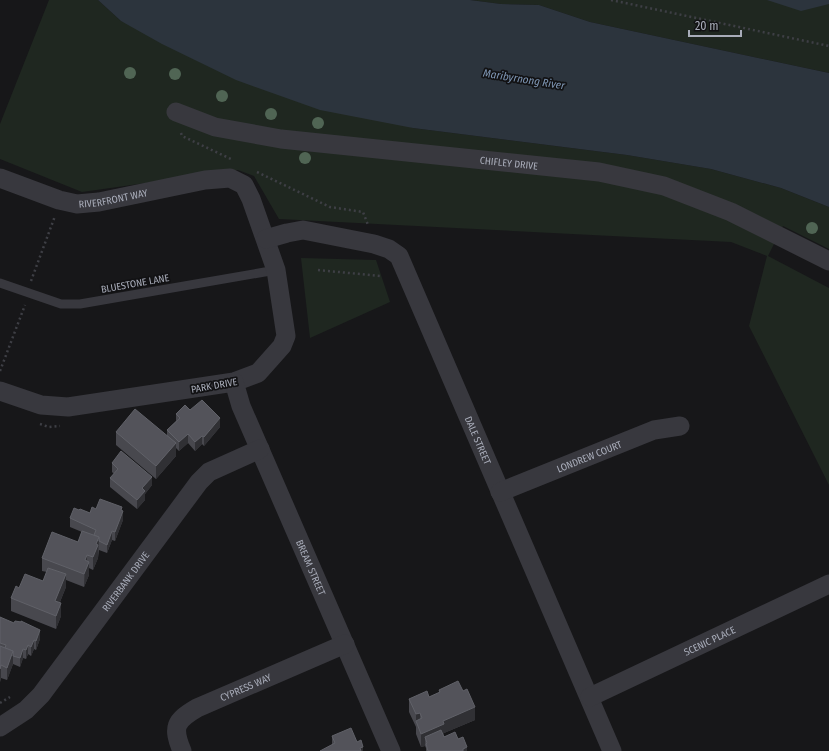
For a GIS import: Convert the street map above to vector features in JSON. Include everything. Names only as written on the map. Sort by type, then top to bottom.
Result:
[{"type":"street","name":"CHIFLEY DRIVE","points":[[180,114],[215,127],[281,139],[599,172],[664,186],[731,212],[829,261]]},
{"type":"street","name":"RIVERFRONT WAY","points":[[0,178],[58,200],[77,204],[99,202],[205,180],[233,170]]},
{"type":"street","name":"PARK DRIVE","points":[[0,393],[41,405],[68,407],[234,382],[258,373],[282,346],[286,336],[286,327],[276,270],[266,240],[251,199],[244,185],[233,170]]},
{"type":"street","name":"DALE STREET","points":[[266,240],[287,232],[303,230],[374,244],[389,249],[399,256],[612,751]]},
{"type":"street","name":"BREAM STREET","points":[[234,382],[241,406],[391,751]]},
{"type":"street","name":"LONDREW COURT","points":[[500,492],[654,430],[680,426]]},
{"type":"street","name":"RIVERBANK DRIVE","points":[[0,727],[26,710],[41,695],[198,482],[209,472],[260,449]]},
{"type":"street","name":"SCENIC PLACE","points":[[590,697],[829,584]]},
{"type":"street","name":"CYPRESS WAY","points":[[182,751],[176,738],[176,725],[181,718],[197,708],[345,644]]},
{"type":"lane","name":"BLUESTONE LANE","points":[[0,283],[61,304],[74,304],[276,270]]},
{"type":"path","points":[[611,0],[829,46]]},
{"type":"path","points":[[180,114],[180,131],[182,136],[233,170]]},
{"type":"path","points":[[256,171],[330,207],[363,212],[374,244]]},
{"type":"path","points":[[318,270],[380,276]]},
{"type":"path","points":[[35,422],[49,428],[63,426]]},
{"type":"path","points":[[0,703],[15,695]]},
{"type":"shaded area","points":[[49,0],[98,0],[121,21],[413,128],[627,155],[711,169],[781,188],[829,207],[829,249],[783,226],[768,256],[829,288],[829,485],[749,326],[767,256],[731,242],[279,219],[254,176],[238,170],[82,192],[0,159],[0,124]]},
{"type":"shaded area","points":[[470,0],[829,0],[829,73],[590,22],[539,5],[501,4]]},
{"type":"shaded area","points":[[301,258],[376,260],[390,302],[310,338]]},
{"type":"water","name":"Maribyrnong River","points":[[98,0],[470,0],[501,4],[539,5],[590,22],[829,73],[829,207],[781,188],[711,169],[627,155],[413,128],[320,110],[236,80],[162,44],[121,21]]},
{"type":"water","points":[[767,0],[829,0],[829,4],[801,11]]},
{"type":"building","points":[[202,400],[220,418],[204,437],[202,436],[195,442],[188,434],[179,442],[167,430],[180,418],[176,414],[185,405],[190,410]]},
{"type":"building","points":[[135,409],[176,443],[156,466],[116,432]]},
{"type":"building","points":[[121,451],[152,477],[142,488],[145,491],[137,500],[110,478],[118,469],[112,463]]},
{"type":"building","points":[[100,499],[122,507],[121,510],[123,511],[115,532],[112,531],[107,545],[99,541],[99,537],[94,535],[96,530],[70,518],[74,508],[90,513],[92,507],[96,509]]},
{"type":"building","points":[[82,531],[99,537],[96,544],[98,545],[93,557],[87,555],[85,560],[89,562],[84,574],[42,558],[52,532],[78,542]]},
{"type":"building","points":[[48,568],[66,574],[55,601],[61,603],[56,616],[11,598],[16,586],[19,588],[25,574],[43,581]]},
{"type":"building","points":[[0,617],[14,623],[15,621],[21,621],[40,630],[36,641],[34,640],[31,647],[28,645],[26,650],[23,649],[20,658],[13,656],[13,651],[5,648],[6,645],[0,643]]},
{"type":"building","points":[[0,646],[13,651],[7,668],[1,665],[0,669]]},
{"type":"building","points":[[458,681],[463,691],[467,689],[475,707],[443,721],[444,724],[421,734],[416,721],[422,718],[420,713],[416,714],[409,699],[427,691],[429,697],[440,692],[439,690]]},
{"type":"building","points":[[351,728],[357,742],[361,740],[363,747],[360,748],[361,751],[320,751],[335,743],[332,736]]},
{"type":"building","points":[[441,730],[444,737],[455,732],[458,739],[463,737],[467,747],[463,749],[463,751],[428,751],[425,737]]}]
